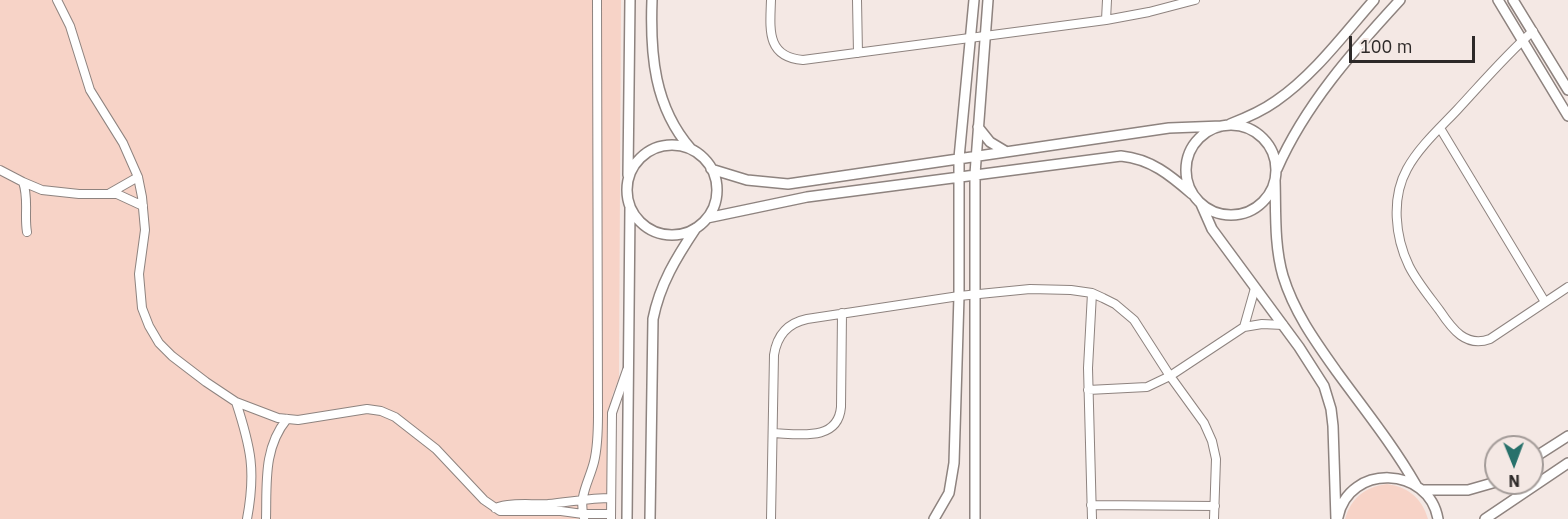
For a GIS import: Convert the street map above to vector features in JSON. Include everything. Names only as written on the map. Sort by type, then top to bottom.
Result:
[{"type":"street","points":[[57,0],[70,26],[90,90],[123,143],[138,177],[143,206],[144,238],[139,274],[140,288],[142,308],[149,326],[159,343],[172,356],[236,402],[268,415],[287,419],[311,419],[360,410],[374,410],[388,414],[402,420],[436,449],[479,495],[505,513],[555,511],[584,517],[611,517],[612,413],[627,370]]},
{"type":"street","points":[[584,517],[582,499],[585,484],[594,464],[598,414],[597,0]]},
{"type":"street","points":[[627,519],[630,208],[627,195],[630,0]]},
{"type":"street","points":[[650,519],[653,319],[657,301],[670,268],[696,228],[707,218],[714,207],[717,194],[716,181],[711,169],[693,151],[671,122],[658,89],[653,50],[652,0]]},
{"type":"street","points":[[771,0],[772,40],[783,54],[793,59],[803,60],[1106,20],[1195,0]]},
{"type":"street","points":[[856,0],[858,54]]},
{"type":"street","points":[[934,519],[949,493],[952,481],[959,296],[959,158],[974,0]]},
{"type":"street","points":[[975,519],[975,174],[988,0]]},
{"type":"street","points":[[1106,20],[1107,0]]},
{"type":"street","points":[[1192,194],[1185,170],[1192,147],[1200,137],[1210,130],[1265,108],[1288,92],[1321,60],[1374,0]]},
{"type":"street","points":[[707,218],[807,197],[1121,156],[1152,163],[1168,173],[1201,204],[1212,211],[1225,215],[1245,213],[1262,203],[1270,192],[1300,123],[1322,92],[1400,0]]},
{"type":"street","points":[[1498,0],[1568,116]]},
{"type":"street","points":[[1514,0],[1568,90]]},
{"type":"street","points":[[1533,31],[1440,128],[1407,169],[1400,185],[1397,202],[1400,242],[1414,276],[1454,330],[1470,341],[1490,339],[1568,287]]},
{"type":"street","points":[[1557,72],[1568,74]]},
{"type":"street","points":[[711,169],[747,180],[788,184],[1176,128],[1226,125],[1242,126],[1253,130],[1263,138],[1275,159],[1277,232],[1282,274],[1301,320],[1434,505],[1438,519]]},
{"type":"street","points":[[978,127],[990,141],[1005,151]]},
{"type":"street","points":[[1440,128],[1545,302]]},
{"type":"street","points":[[628,181],[638,160],[658,148],[682,147],[693,151]]},
{"type":"street","points":[[0,170],[42,190],[125,196],[143,206]]},
{"type":"street","points":[[109,194],[138,177]]},
{"type":"street","points":[[23,182],[27,201],[25,216],[27,232]]},
{"type":"street","points":[[27,201],[42,190]]},
{"type":"street","points":[[1201,204],[1212,229],[1283,325],[1324,386],[1331,409],[1337,519]]},
{"type":"street","points":[[630,208],[646,228],[658,233],[684,234],[696,228]]},
{"type":"street","points":[[771,519],[774,355],[778,338],[790,325],[798,321],[842,313],[959,296],[1051,288],[1092,293],[1115,304],[1134,320],[1170,376],[1199,415],[1212,441],[1216,459],[1215,519]]},
{"type":"street","points":[[1244,327],[1255,288]]},
{"type":"street","points":[[1092,293],[1088,390],[1092,519]]},
{"type":"street","points":[[773,434],[821,434],[834,427],[838,421],[841,407],[842,313]]},
{"type":"street","points":[[1088,390],[1147,387],[1170,376],[1244,327],[1262,324],[1283,325]]},
{"type":"street","points":[[1310,363],[1324,354]]},
{"type":"street","points":[[236,402],[252,462],[247,519]]},
{"type":"street","points":[[266,519],[269,453],[278,432],[287,419]]},
{"type":"street","points":[[1544,451],[1568,436]]},
{"type":"street","points":[[1485,519],[1568,463]]},
{"type":"street","points":[[1337,519],[1347,496],[1358,486],[1372,479],[1387,476],[1402,478],[1419,487],[1468,490],[1484,485]]},
{"type":"street","points":[[505,513],[546,504],[611,498]]},
{"type":"street","points":[[1090,505],[1215,506]]},
{"type":"shaded area","points":[[0,0],[621,0],[619,378],[612,396],[612,519],[0,519]]},
{"type":"shaded area","points":[[1387,484],[1408,491],[1418,499],[1428,519],[1345,519],[1355,499],[1372,488]]}]
